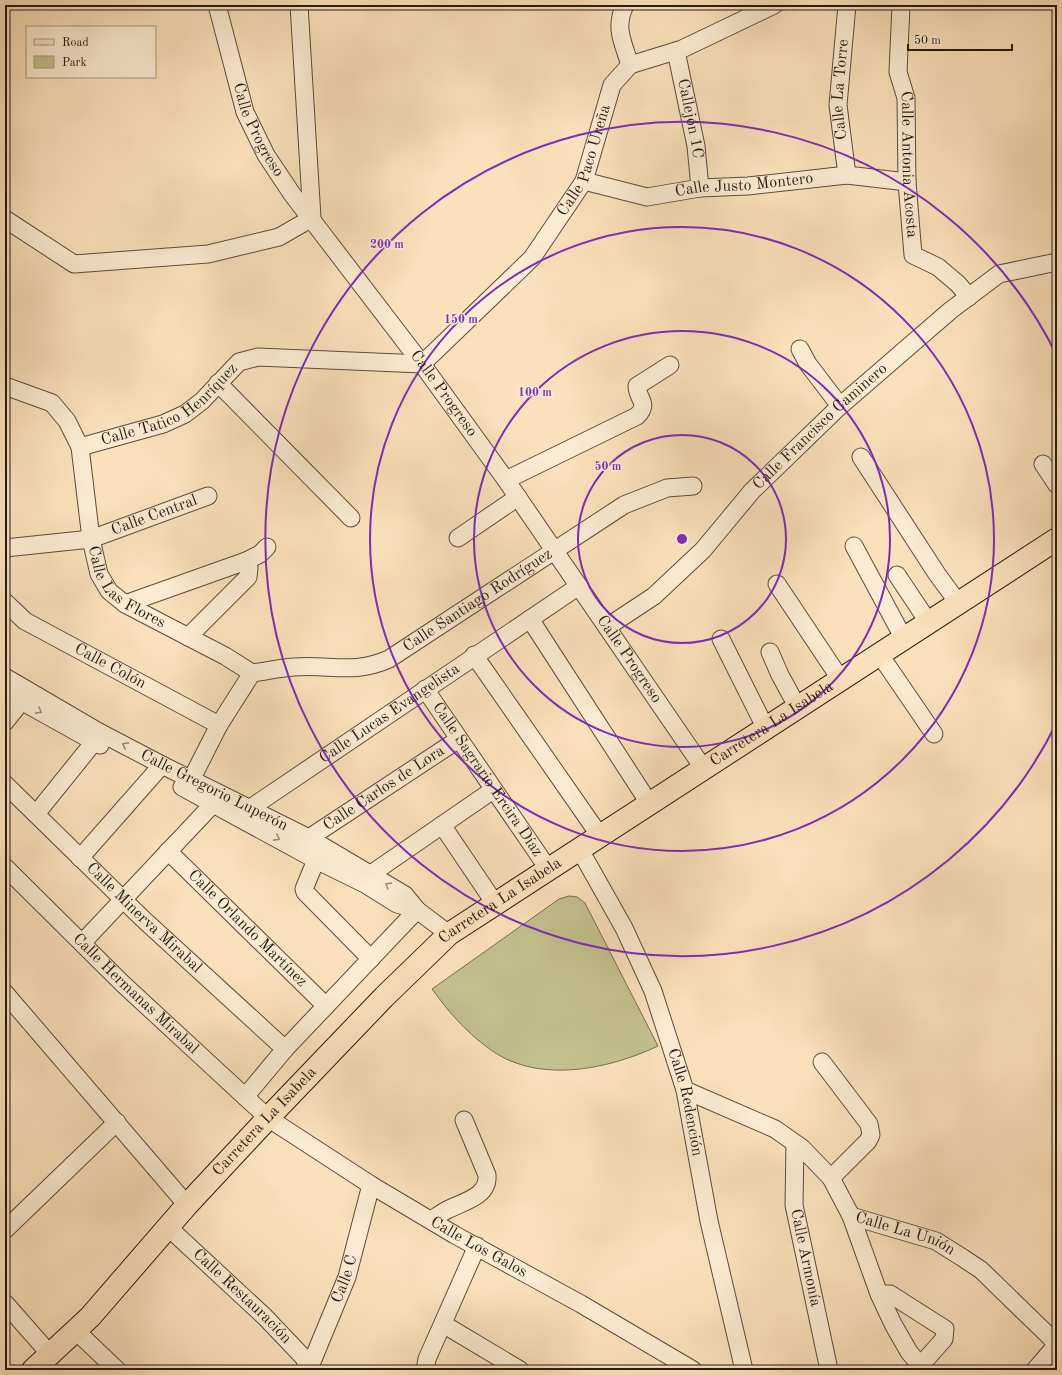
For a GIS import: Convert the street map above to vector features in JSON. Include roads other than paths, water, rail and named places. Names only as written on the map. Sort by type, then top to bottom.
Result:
[{"type":"main road","name":"Carretera La Isabela","points":[[33,1370],[49,1353],[90,1317],[187,1206],[268,1118],[384,997],[449,934],[580,850],[649,803],[929,624],[1057,539]]},
{"type":"street","name":"Calle Progreso","points":[[217,5],[245,112],[266,155],[292,194],[312,218],[422,364],[506,480],[704,769]]},
{"type":"street","points":[[5,219],[74,264],[208,254],[279,237],[312,218],[299,5]]},
{"type":"street","points":[[625,5],[619,18],[619,31],[630,65],[676,51],[765,7]]},
{"type":"street","name":"Calle La Torre","points":[[847,5],[838,105],[847,175]]},
{"type":"street","name":"Calle Antonia Acosta","points":[[901,5],[898,72],[906,98],[907,182],[913,255],[938,267],[958,284],[969,297]]},
{"type":"street","name":"Callejón 1C","points":[[676,51],[696,146],[700,188]]},
{"type":"street","name":"Calle Paco Ureña","points":[[422,364],[532,258],[584,182],[612,85],[630,65]]},
{"type":"street","name":"Calle Justo Montero","points":[[584,182],[647,197],[700,188],[748,186],[847,175],[907,182]]},
{"type":"street","name":"Calle Francisco Caminero","points":[[607,627],[654,596],[703,550],[752,491],[840,406],[969,297],[1000,274],[1057,262]]},
{"type":"street","points":[[800,349],[808,364],[840,406]]},
{"type":"street","name":"Calle Tatico Henríquez","points":[[80,447],[168,422],[185,414],[202,401],[239,362],[258,357],[422,364]]},
{"type":"street","points":[[506,480],[637,416],[642,411],[643,402],[636,386],[670,365]]},
{"type":"street","points":[[218,383],[351,518]]},
{"type":"street","name":"Calle Las Flores","points":[[5,386],[52,403],[67,421],[80,447],[91,539],[99,574],[109,591],[125,604],[225,656],[252,673]]},
{"type":"street","points":[[861,457],[937,574],[959,604]]},
{"type":"street","points":[[1043,464],[1057,485]]},
{"type":"street","name":"Calle Santiago Rodríguez","points":[[252,673],[295,666],[356,668],[372,666],[389,659],[624,505],[667,488],[693,486]]},
{"type":"street","name":"Calle Central","points":[[5,548],[91,539],[208,496]]},
{"type":"street","points":[[458,538],[518,497]]},
{"type":"street","points":[[854,546],[904,639]]},
{"type":"street","points":[[125,604],[246,561],[260,554],[267,547]]},
{"type":"street","points":[[188,637],[248,577],[249,568],[246,561]]},
{"type":"street","points":[[897,575],[929,624]]},
{"type":"street","points":[[777,584],[841,680]]},
{"type":"street","name":"Calle Lucas Evangelista","points":[[249,809],[474,655],[579,586]]},
{"type":"street","name":"Calle Colón","points":[[5,602],[25,621],[219,726]]},
{"type":"street","points":[[530,619],[649,803]]},
{"type":"street","points":[[721,639],[766,729]]},
{"type":"street","points":[[770,652],[780,675],[798,708]]},
{"type":"street","points":[[474,655],[600,836]]},
{"type":"street","points":[[880,655],[934,734]]},
{"type":"street","points":[[189,784],[219,726],[252,673]]},
{"type":"street","name":"Calle Gregorio Luperón","points":[[5,678],[97,737]]},
{"type":"street","name":"Calle Sagrario Ercira Díaz","points":[[425,689],[549,870]]},
{"type":"street","name":"Calle Gregorio Luperón","points":[[5,692],[21,702],[97,737],[189,784],[249,809],[309,838],[405,895],[417,910],[449,934]]},
{"type":"street","points":[[5,722],[21,702]]},
{"type":"street","points":[[36,814],[97,737]]},
{"type":"street","name":"Calle Carlos de Lora","points":[[309,838],[459,739]]},
{"type":"street","points":[[80,858],[158,769]]},
{"type":"street","name":"Calle Minerva Mirabal","points":[[5,784],[123,899],[285,1049]]},
{"type":"street","name":"Calle Gregorio Luperón","points":[[189,784],[213,804],[316,860],[365,884],[397,904],[417,910]]},
{"type":"street","points":[[371,874],[493,790]]},
{"type":"street","points":[[82,943],[213,804]]},
{"type":"street","points":[[442,825],[496,905]]},
{"type":"street","name":"Calle Redención","points":[[580,850],[624,928],[653,992],[685,1090],[709,1221],[744,1370]]},
{"type":"street","name":"Calle Orlando Martínez","points":[[168,851],[326,1006]]},
{"type":"street","points":[[316,860],[304,888],[304,892],[371,959]]},
{"type":"street","name":"Calle Hermanas Mirabal","points":[[5,867],[82,943],[268,1118]]},
{"type":"street","points":[[245,1097],[285,1049],[417,910]]},
{"type":"street","points":[[5,993],[117,1122],[187,1206]]},
{"type":"street","points":[[822,1062],[869,1124],[871,1130],[868,1141],[831,1178]]},
{"type":"street","name":"Calle La Unión","points":[[685,1090],[775,1129],[795,1144],[831,1178],[851,1216],[936,1241],[981,1270],[1050,1336],[1055,1343],[1053,1349],[1035,1370]]},
{"type":"street","name":"Calle Los Galos","points":[[268,1118],[371,1185],[476,1246],[581,1304],[693,1370]]},
{"type":"street","points":[[431,1220],[447,1210],[469,1201],[484,1190],[488,1183],[487,1175],[464,1120]]},
{"type":"street","points":[[5,1230],[117,1122]]},
{"type":"street","name":"Calle Armonía","points":[[795,1144],[794,1205],[829,1370]]},
{"type":"street","name":"Calle C","points":[[309,1370],[347,1277],[371,1185]]},
{"type":"street","points":[[851,1216],[879,1294],[893,1324],[909,1352],[922,1368],[944,1339],[945,1329],[890,1294],[879,1294]]},
{"type":"street","name":"Calle Restauración","points":[[169,1228],[265,1317],[304,1358],[309,1370]]},
{"type":"street","points":[[425,1370],[427,1359],[476,1246]]},
{"type":"street","points":[[5,1303],[49,1353]]},
{"type":"street","points":[[443,1324],[520,1370]]},
{"type":"street","points":[[75,1330],[117,1370]]}]
